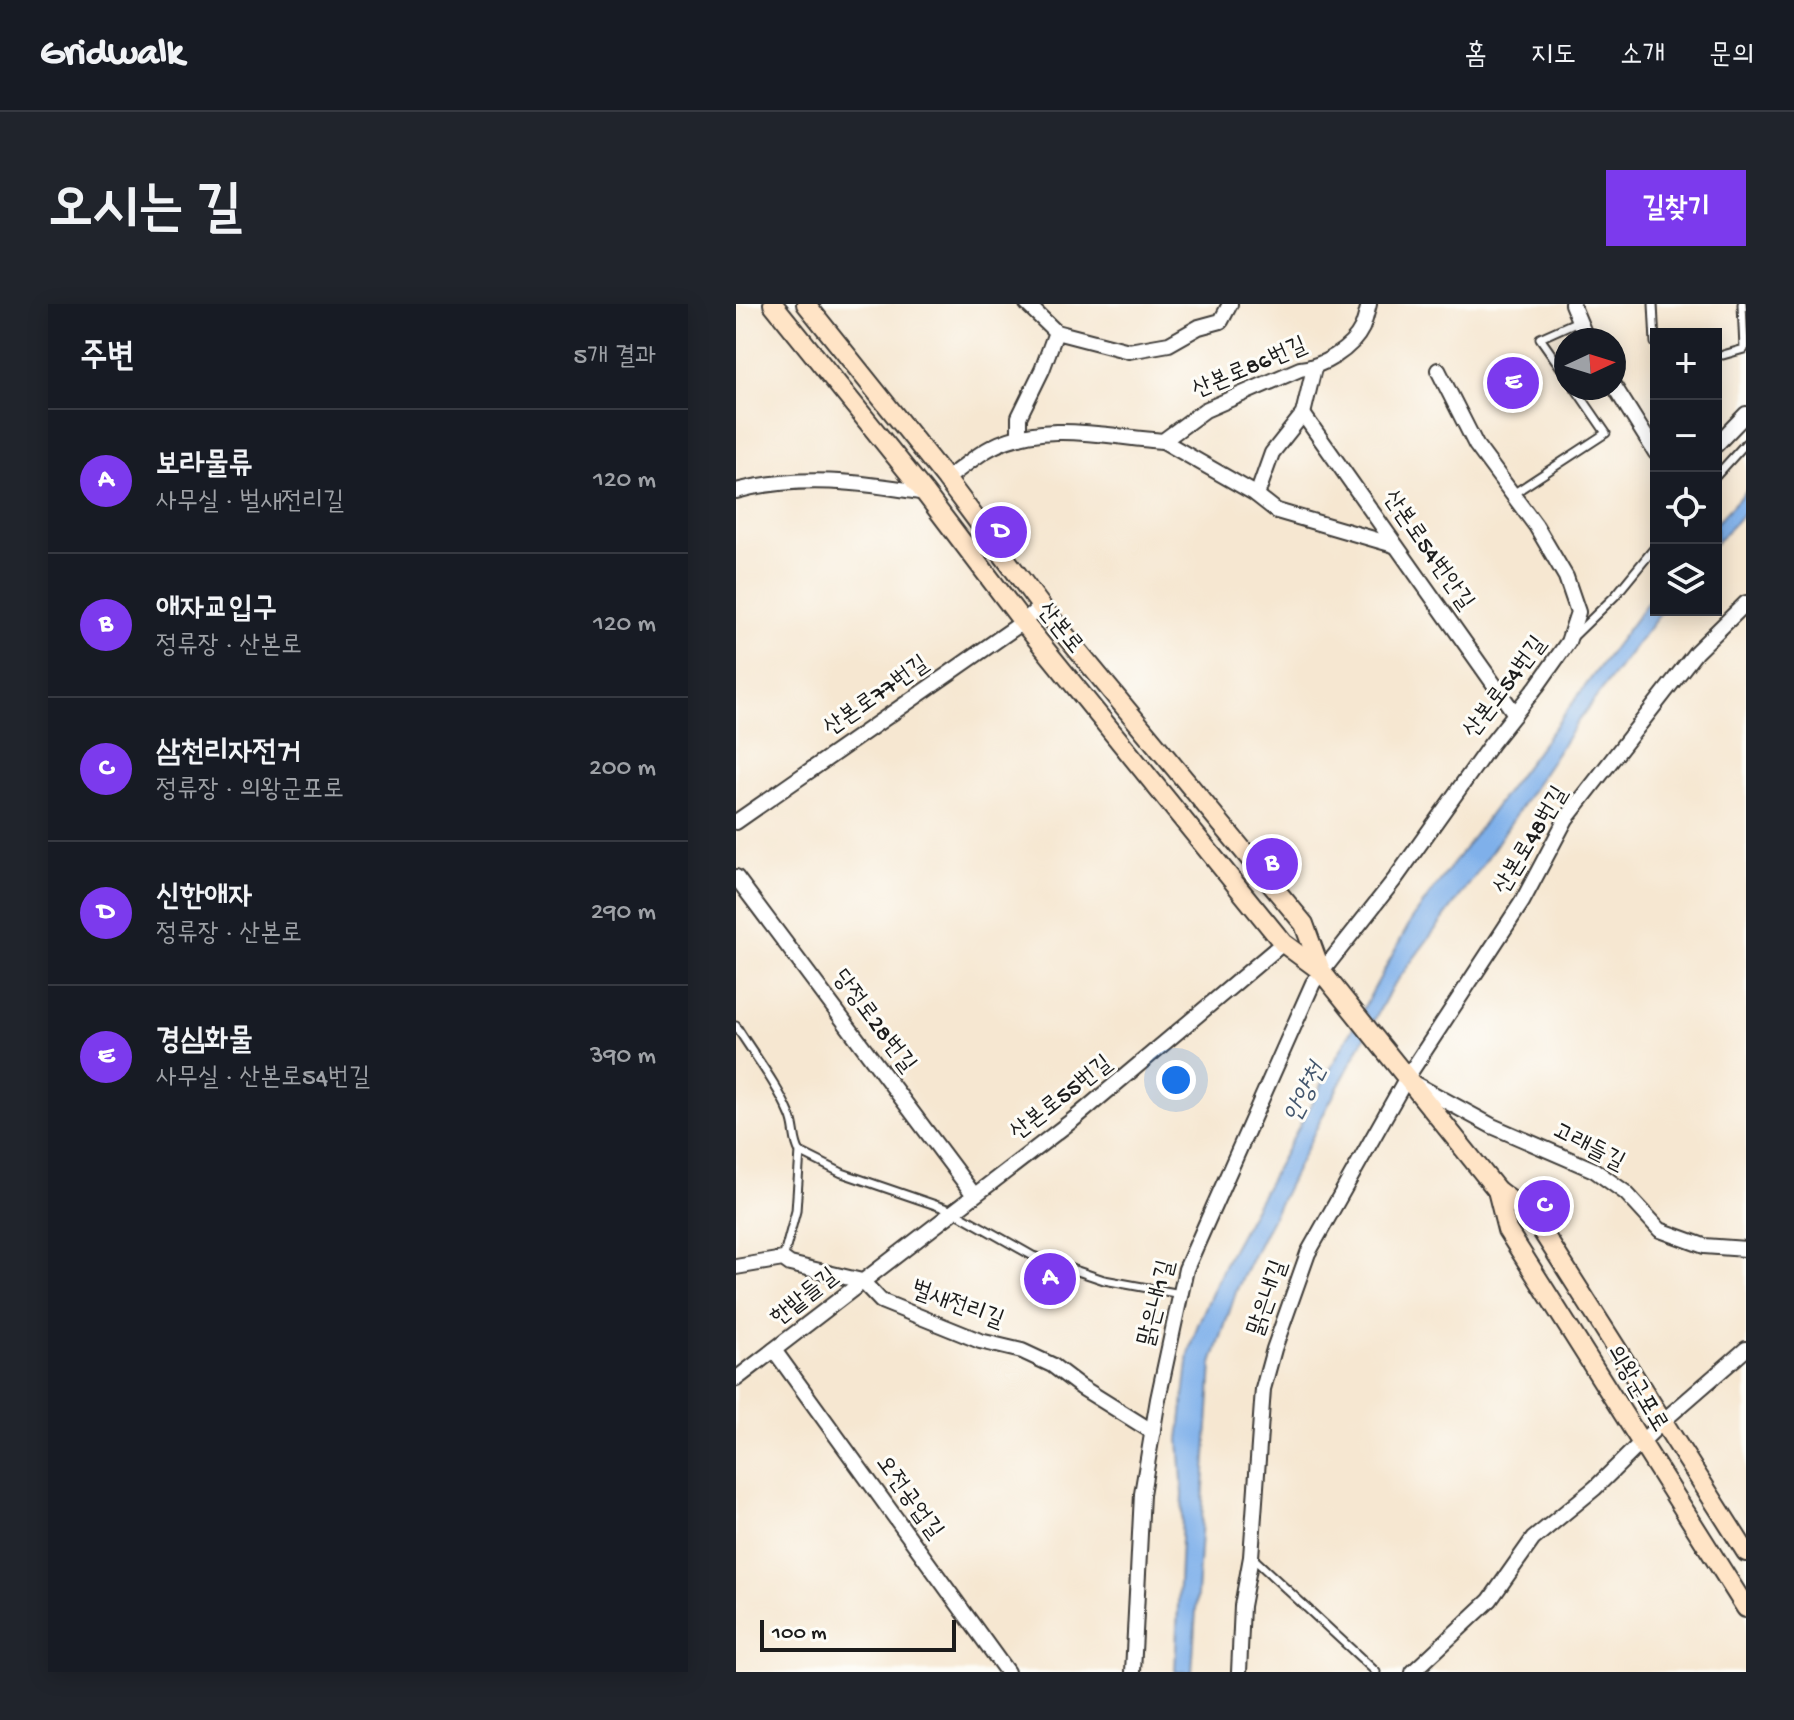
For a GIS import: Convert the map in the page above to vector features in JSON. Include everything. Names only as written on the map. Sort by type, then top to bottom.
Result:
[{"type":"street","name":"산본로","points":[[773,304],[925,493],[1023,622],[1283,943],[1326,977]]},
{"type":"street","name":"산본로","points":[[806,304],[946,479],[1041,606],[1304,924],[1326,977]]},
{"type":"street","points":[[1027,304],[1056,332],[1129,351],[1169,344],[1199,327],[1221,321],[1230,304]]},
{"type":"street","name":"산본로86번길","points":[[1163,441],[1205,410],[1300,369],[1314,368],[1353,341],[1362,329],[1369,304]]},
{"type":"street","points":[[1573,304],[1581,328]]},
{"type":"street","points":[[1019,437],[1019,417],[1056,332]]},
{"type":"street","points":[[1257,495],[1272,453],[1303,414],[1314,368]]},
{"type":"street","name":"산본로54번길","points":[[1326,977],[1568,642],[1578,612],[1566,577],[1536,526],[1476,445],[1438,370]]},
{"type":"street","points":[[1623,400],[1650,443]]},
{"type":"street","name":"산본로54번안길","points":[[1303,414],[1515,714]]},
{"type":"street","points":[[1722,439],[1746,414]]},
{"type":"street","points":[[946,479],[991,447],[1034,432],[1069,432],[1163,441],[1257,495],[1277,511],[1394,545]]},
{"type":"street","points":[[736,491],[765,483],[817,480],[925,493]]},
{"type":"street","name":"산본로77번길","points":[[736,822],[1023,622],[1041,606]]},
{"type":"street","name":"산본로48번길","points":[[1401,1073],[1522,902],[1566,819],[1696,652],[1745,607]]},
{"type":"street","name":"당정로28번길","points":[[736,877],[974,1195]]},
{"type":"street","name":"산본로55번길","points":[[862,1281],[1074,1119],[1280,949],[1283,943]]},
{"type":"street","name":"의왕군포로","points":[[1326,977],[1497,1190],[1533,1217],[1746,1552]]},
{"type":"street","name":"맑은내1길","points":[[1133,1672],[1142,1494],[1158,1399],[1186,1269],[1296,1021],[1326,977]]},
{"type":"street","name":"고래들길","points":[[1401,1073],[1492,1126],[1594,1170],[1626,1193],[1660,1230],[1704,1246],[1746,1249]]},
{"type":"street","name":"맑은내길","points":[[1239,1672],[1242,1606],[1251,1557],[1263,1389],[1308,1253],[1401,1073]]},
{"type":"street","name":"의왕군포로","points":[[1497,1190],[1507,1230],[1746,1608]]},
{"type":"street","name":"벌새전리길","points":[[736,1267],[783,1259],[790,1264],[862,1281],[881,1301],[980,1341],[1022,1351],[1052,1365],[1153,1432]]},
{"type":"street","name":"한밭들길","points":[[736,1379],[862,1281]]},
{"type":"street","points":[[1413,1672],[1490,1600],[1533,1539],[1595,1488],[1662,1422],[1746,1349]]},
{"type":"street","name":"오전공업길","points":[[774,1350],[1007,1672]]},
{"type":"lane","points":[[1653,304],[1654,328]]},
{"type":"lane","points":[[1723,355],[1744,349],[1742,304]]},
{"type":"lane","points":[[1562,328],[1578,321]]},
{"type":"lane","points":[[1554,332],[1540,338],[1554,358]]},
{"type":"lane","points":[[1513,494],[1606,433],[1583,400]]},
{"type":"lane","points":[[1720,472],[1746,443]]},
{"type":"lane","points":[[1568,642],[1615,596],[1650,553]]},
{"type":"lane","points":[[736,1026],[785,1104],[795,1125],[796,1146],[800,1152],[842,1173],[953,1211],[1033,1256],[1104,1280],[1181,1294]]},
{"type":"lane","points":[[783,1259],[796,1211],[800,1152]]},
{"type":"lane","points":[[1251,1557],[1376,1672]]},
{"type":"water","points":[[1746,491],[1746,511],[1722,537],[1722,517]]},
{"type":"water","points":[[1650,599],[1650,616],[1658,616],[1578,721],[1476,875],[1391,989],[1323,1115],[1237,1289],[1212,1364],[1192,1672],[1175,1672],[1183,1494],[1179,1440],[1189,1354],[1198,1324],[1229,1255],[1412,919]]},
{"type":"place","name":"경심화물","points":[[1513,383]]},
{"type":"place","name":"신한애자","points":[[1001,532]]},
{"type":"place","name":"애자교입구","points":[[1272,864]]},
{"type":"place","name":"삼천리자전거","points":[[1544,1206]]},
{"type":"place","name":"보라물류","points":[[1050,1279]]},
{"type":"water label","name":"안양천","points":[[1307,1094]]}]
